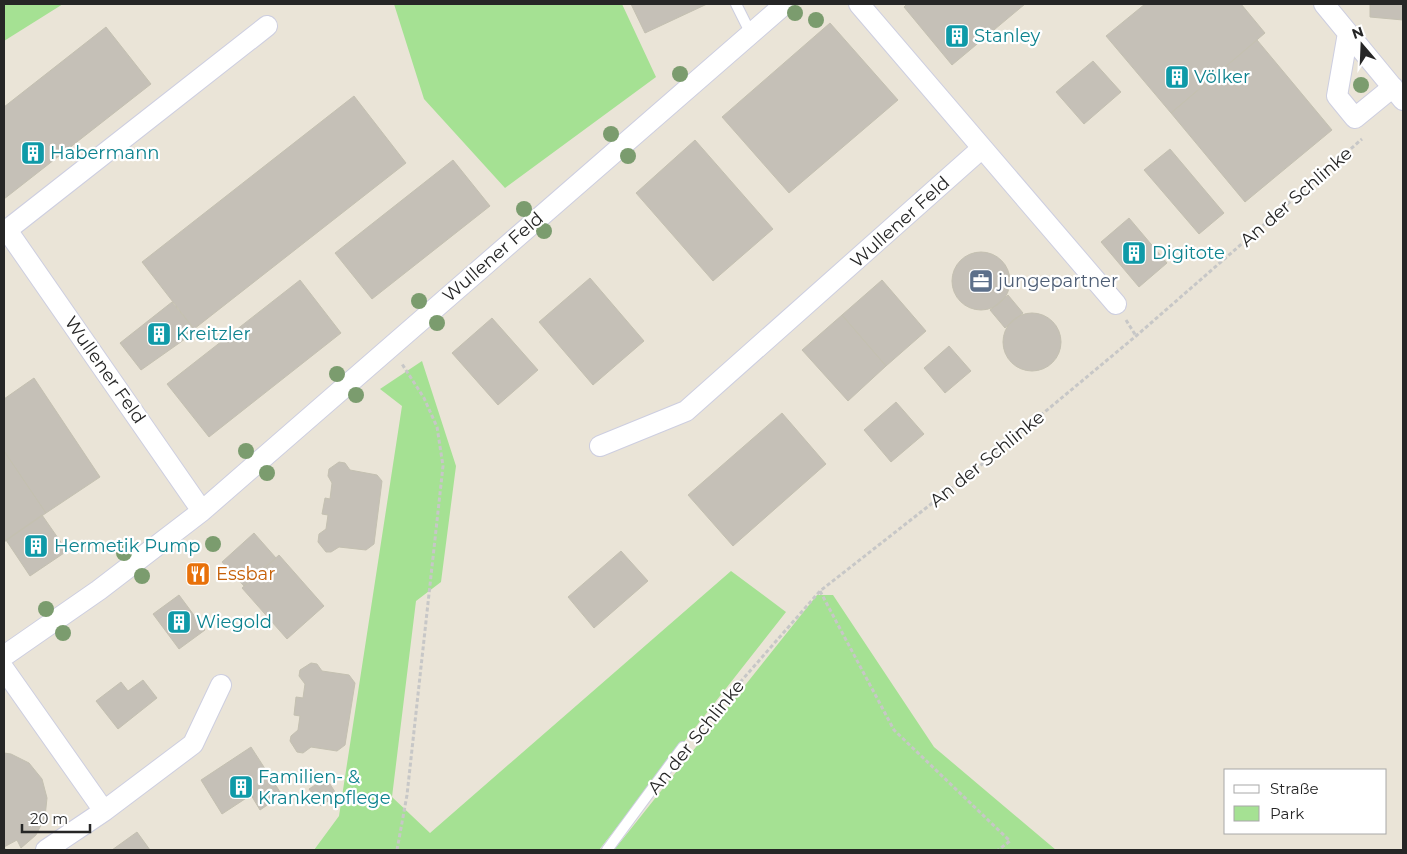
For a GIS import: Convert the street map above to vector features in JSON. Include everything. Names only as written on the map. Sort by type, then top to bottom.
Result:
[{"type":"street","name":"Wullener Feld","points":[[4,656],[99,590],[202,511],[785,4]]},
{"type":"street","points":[[859,4],[1116,304]]},
{"type":"street","points":[[1324,4],[1348,33],[1398,94],[1355,118],[1337,96],[1348,33]]},
{"type":"street","name":"Wullener Feld","points":[[202,511],[6,231],[267,26]]},
{"type":"street","name":"Wullener Feld","points":[[600,446],[686,412],[982,149]]},
{"type":"street","points":[[4,669],[104,811]]},
{"type":"street","points":[[46,850],[104,811],[193,744],[221,685]]},
{"type":"lane","points":[[736,4],[751,34]]},
{"type":"lane","name":"An der Schlinke","points":[[607,850],[683,747]]},
{"type":"path","name":"An der Schlinke","points":[[683,747],[820,591],[981,465],[1136,336],[1365,136]]},
{"type":"path","points":[[390,346],[424,398],[434,420],[443,466],[407,795],[397,850]]},
{"type":"path","points":[[820,591],[894,730],[1010,841],[998,850]]},
{"type":"green space","points":[[4,4],[63,4],[4,41]]},
{"type":"green space","points":[[394,4],[622,4],[656,77],[505,188],[424,99]]},
{"type":"green space","points":[[422,361],[456,466],[441,582],[416,601],[392,797],[430,833],[731,571],[786,612],[599,850],[314,850],[339,816],[402,406],[380,389]]},
{"type":"green space","points":[[817,595],[833,595],[934,747],[1056,850],[614,850]]},
{"type":"building","points":[[631,4],[707,4],[645,33]]},
{"type":"building","name":"Stanley","points":[[907,4],[1025,4],[952,65],[904,7]]},
{"type":"building","name":"Völker","points":[[1145,4],[1241,4],[1265,33],[1171,113],[1106,36]]},
{"type":"building","points":[[1370,4],[1403,4],[1403,20],[1370,17]]},
{"type":"building","points":[[830,23],[898,100],[789,193],[722,117]]},
{"type":"building","name":"Habermann","points":[[106,27],[151,84],[4,199],[4,107]]},
{"type":"building","points":[[1257,40],[1332,130],[1245,202],[1171,113]]},
{"type":"building","points":[[1093,61],[1121,92],[1084,124],[1056,92]]},
{"type":"building","points":[[354,96],[406,163],[194,329],[142,262]]},
{"type":"building","points":[[695,140],[773,229],[713,281],[636,193]]},
{"type":"building","points":[[1170,149],[1224,213],[1199,234],[1144,170]]},
{"type":"building","points":[[453,160],[490,206],[372,299],[335,253]]},
{"type":"building","name":"Digitote","points":[[1129,218],[1167,263],[1139,287],[1101,242]]},
{"type":"building","name":"jungepartner","points":[[981,252],[992,254],[1002,260],[1008,270],[1010,281],[1008,292],[1002,302],[992,308],[981,310],[970,308],[960,302],[954,292],[952,281],[954,270],[960,260],[970,254]]},
{"type":"building","points":[[590,278],[644,341],[593,385],[539,322]]},
{"type":"building","points":[[300,280],[341,333],[209,437],[167,384]]},
{"type":"building","points":[[882,280],[926,331],[886,366],[842,315]]},
{"type":"building","points":[[1008,295],[1023,313],[1005,328],[990,310]]},
{"type":"building","name":"Kreitzler","points":[[172,302],[194,329],[183,337],[185,339],[141,370],[120,343]]},
{"type":"building","points":[[1032,313],[1043,315],[1053,321],[1059,331],[1061,342],[1059,353],[1053,363],[1043,369],[1032,371],[1021,369],[1011,363],[1005,353],[1003,342],[1005,331],[1011,321],[1021,315]]},
{"type":"building","points":[[842,315],[886,366],[848,401],[802,350]]},
{"type":"building","points":[[492,318],[538,370],[498,405],[452,353]]},
{"type":"building","points":[[949,346],[971,371],[945,393],[924,368]]},
{"type":"building","points":[[34,378],[100,477],[46,513],[4,451],[4,399]]},
{"type":"building","points":[[896,402],[924,434],[891,462],[864,430]]},
{"type":"building","points":[[782,413],[826,464],[733,546],[688,495]]},
{"type":"building","points":[[4,451],[46,513],[4,542]]},
{"type":"building","points":[[339,462],[345,463],[350,470],[377,475],[382,481],[374,544],[366,550],[339,547],[331,552],[326,552],[318,542],[319,534],[326,529],[328,515],[322,514],[325,498],[330,499],[332,483],[328,476],[329,469]]},
{"type":"building","name":"Hermetik Pump","points":[[42,515],[67,551],[30,576],[6,540]]},
{"type":"building","points":[[254,533],[276,558],[244,586],[222,562]]},
{"type":"building","points":[[621,551],[648,581],[594,628],[568,597]]},
{"type":"building","points":[[279,555],[324,606],[287,639],[242,588]]},
{"type":"building","name":"Essbar","points":[[199,562],[210,575],[196,586],[186,573]]},
{"type":"building","name":"Wiegold","points":[[179,595],[205,630],[179,649],[153,614]]},
{"type":"building","points":[[311,663],[317,664],[322,671],[349,675],[355,683],[345,745],[337,751],[311,747],[303,753],[297,752],[290,741],[291,736],[298,730],[300,716],[294,715],[296,697],[303,698],[305,684],[299,676],[300,670]]},
{"type":"building","points":[[143,680],[157,698],[118,729],[96,701],[121,682],[128,691]]},
{"type":"building","name":"Familien- & Krankenpflege","points":[[251,747],[282,795],[260,810],[251,795],[222,814],[201,780]]},
{"type":"building","points":[[4,753],[11,754],[29,763],[42,779],[47,798],[45,817],[36,835],[21,848],[17,840],[4,847]]},
{"type":"building","points":[[326,778],[337,795],[321,806],[309,789]]},
{"type":"building","points":[[137,832],[150,850],[112,850]]},
{"type":"place","name":"Stanley","points":[[957,36]]},
{"type":"place","name":"Völker","points":[[1177,77]]},
{"type":"place","name":"Habermann","points":[[33,153]]},
{"type":"place","name":"Digitote","points":[[1134,253]]},
{"type":"place","name":"jungepartner","points":[[981,281]]},
{"type":"place","name":"Kreitzler","points":[[159,334]]},
{"type":"place","name":"Hermetik Pump","points":[[36,546]]},
{"type":"place","name":"Essbar","points":[[198,574]]},
{"type":"place","name":"Wiegold","points":[[179,622]]},
{"type":"place","name":"Familien- & Krankenpflege","points":[[241,787]]}]
